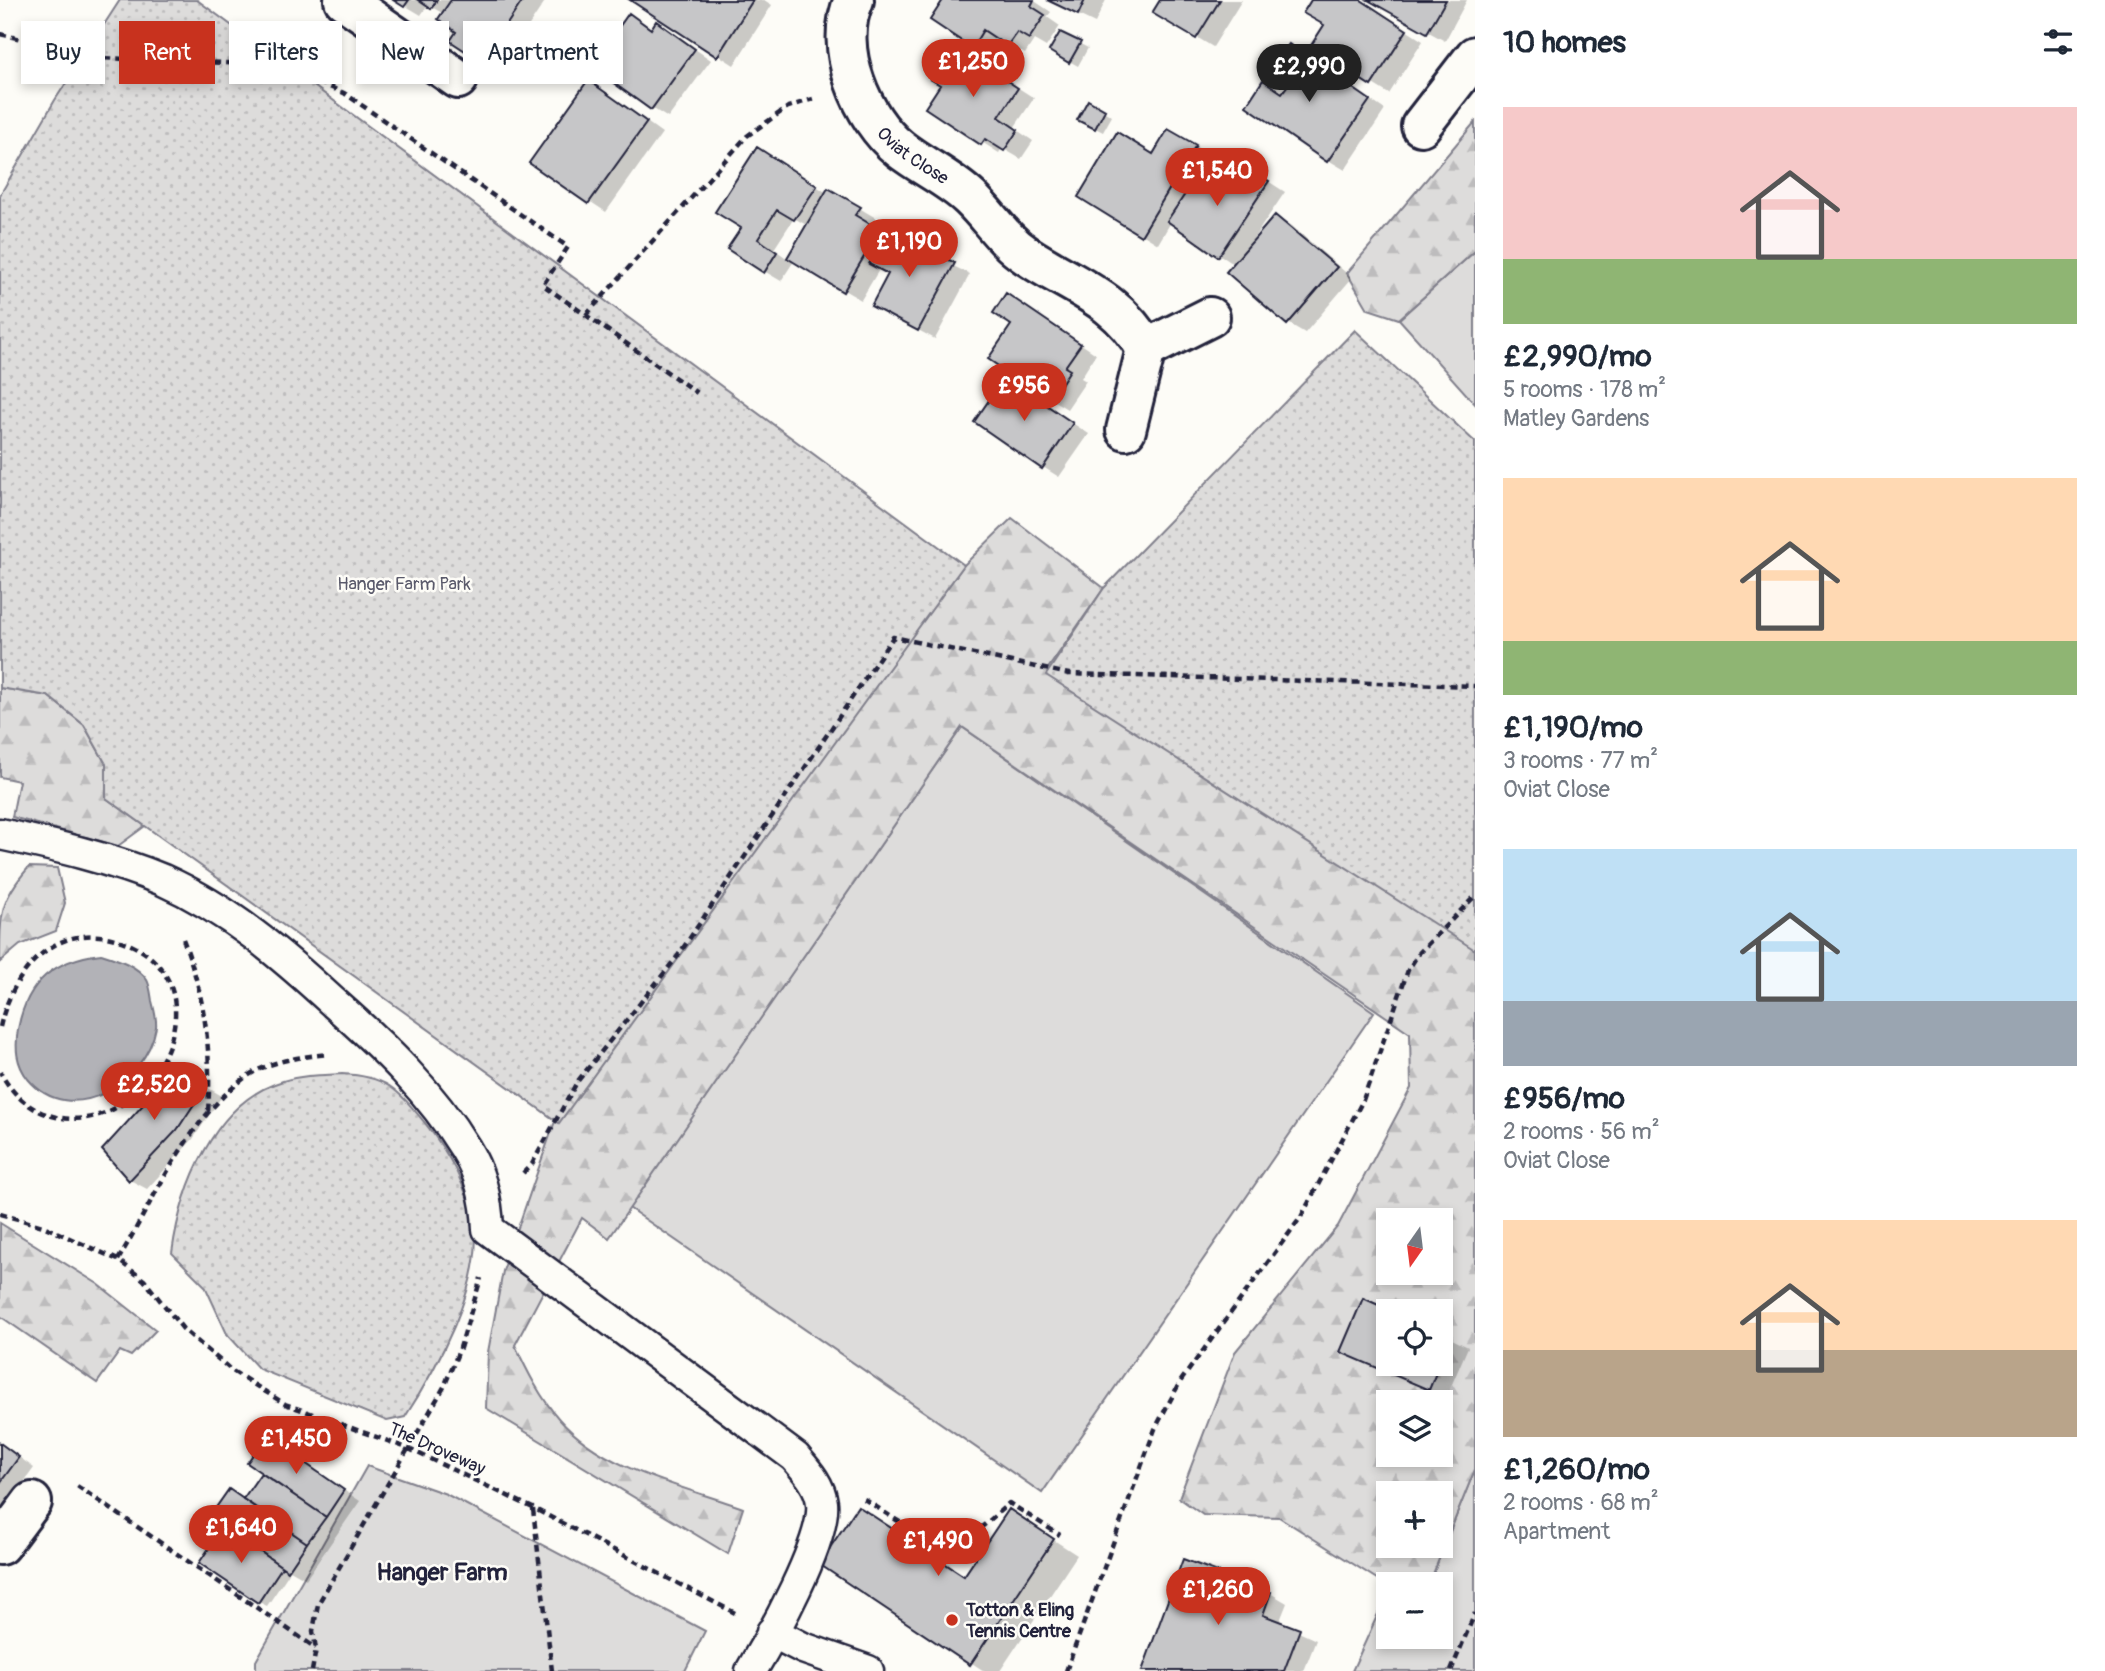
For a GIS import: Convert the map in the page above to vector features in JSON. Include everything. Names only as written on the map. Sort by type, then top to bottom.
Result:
[{"type":"street","points":[[344,0],[458,79]]},
{"type":"street","name":"Oviat Close","points":[[854,0],[846,37],[857,86],[885,135],[963,191],[1014,247],[1085,289],[1132,325],[1146,349]]},
{"type":"street","points":[[1421,126],[1475,55]]},
{"type":"street","points":[[1126,430],[1146,349],[1210,317]]},
{"type":"street","points":[[0,1545],[32,1502]]},
{"type":"lane","points":[[0,834],[94,855],[140,872],[206,902],[242,925],[297,969],[384,1048],[439,1111],[466,1149],[478,1175],[488,1219],[795,1457],[811,1476],[821,1494],[822,1519],[772,1632],[751,1671]]},
{"type":"lane","points":[[772,1632],[803,1648],[868,1671]]},
{"type":"path","points":[[0,34],[102,58],[250,64],[304,76],[344,93],[568,247],[543,285],[697,393]]},
{"type":"path","points":[[586,315],[722,163],[766,119],[788,107],[857,86]]},
{"type":"path","points":[[312,1671],[316,1649],[313,1631],[318,1604],[407,1448],[427,1419],[460,1348],[482,1276],[488,1219],[532,1164],[577,1082],[677,957],[892,637],[1069,674],[1475,686]]},
{"type":"path","points":[[140,872],[157,887],[169,906],[194,969],[209,1046],[208,1112]]},
{"type":"path","points":[[1066,1671],[1155,1429],[1180,1382],[1262,1274],[1320,1183],[1363,1100],[1414,961],[1475,896]]},
{"type":"path","points":[[0,1027],[8,998],[19,975],[36,957],[58,942],[81,937],[106,936],[153,958],[168,979],[175,1004],[175,1025],[168,1051],[143,1088],[117,1109],[89,1119],[42,1114],[9,1089],[0,1072]]},
{"type":"path","points":[[118,1259],[208,1112],[243,1078],[276,1062],[337,1054],[371,1058],[404,1070]]},
{"type":"path","name":"The Droveway","points":[[0,1214],[43,1226],[118,1259],[144,1280],[183,1329],[231,1370],[285,1404],[407,1448],[533,1508],[772,1632]]},
{"type":"path","points":[[67,1479],[316,1649]]},
{"type":"path","points":[[821,1494],[847,1491],[932,1540],[950,1544],[966,1536],[1009,1503],[1060,1535]]},
{"type":"path","points":[[533,1508],[552,1671]]},
{"type":"path","points":[[1451,1671],[1475,1613]]},
{"type":"green space","name":"Hanger Farm Park","points":[[120,0],[197,0],[229,24],[229,84],[311,84],[964,565],[559,1123],[106,798],[106,764],[84,725],[48,696],[0,688],[0,195],[65,84],[105,84],[105,23]]},
{"type":"green space","points":[[1475,122],[1475,251],[1399,319],[1368,309],[1347,273]]},
{"type":"green space","points":[[1475,251],[1475,404],[1399,319]]},
{"type":"green space","points":[[1355,330],[1475,442],[1475,950],[1046,675],[1104,588]]},
{"type":"green space","points":[[1012,518],[1104,588],[1047,670],[1475,949],[1475,1469],[1453,1524],[1453,1481],[1376,1481],[1376,1558],[1439,1558],[1434,1572],[1376,1572],[1376,1578],[1279,1517],[1203,1515],[1179,1498],[1235,1352],[1338,1226],[1411,1088],[1410,1033],[962,727],[609,1238],[582,1218],[515,1345],[546,1402],[577,1437],[620,1464],[743,1508],[728,1554],[486,1408],[488,1352],[503,1271],[554,1124],[964,565]]},
{"type":"green space","points":[[0,688],[48,696],[84,725],[106,764],[106,798],[145,826],[118,846],[12,817],[19,781],[0,777]]},
{"type":"green space","points":[[962,727],[1374,1012],[1042,1493],[629,1208]]},
{"type":"green space","points":[[29,867],[57,868],[65,903],[56,931],[20,945],[0,962],[0,932],[7,899]]},
{"type":"green space","points":[[342,1074],[381,1081],[398,1093],[415,1111],[434,1134],[457,1172],[475,1229],[471,1276],[454,1327],[430,1376],[405,1417],[387,1421],[259,1369],[227,1334],[205,1286],[172,1253],[183,1202],[193,1176],[219,1128],[237,1108],[259,1092],[283,1081],[305,1076]]},
{"type":"green space","points":[[0,1223],[98,1284],[156,1330],[131,1356],[120,1351],[97,1383],[0,1316]]},
{"type":"green space","points":[[367,1466],[446,1494],[705,1631],[685,1671],[256,1671],[256,1661]]},
{"type":"green space","points":[[1475,1469],[1475,1671],[1352,1671],[1376,1618],[1376,1649],[1453,1649],[1453,1572],[1434,1572],[1439,1558],[1453,1558],[1453,1524]]},
{"type":"shaded area","points":[[101,954],[120,960],[147,980],[156,1027],[149,1047],[138,1066],[122,1082],[104,1093],[85,1100],[65,1100],[45,1094],[28,1079],[17,1056],[22,1012],[28,998],[45,976],[69,961]]},
{"type":"building","points":[[393,0],[409,0],[404,7]]},
{"type":"building","points":[[418,0],[437,0],[431,9]]},
{"type":"building","points":[[451,0],[523,0],[509,21],[463,21],[463,50],[450,41],[456,32],[449,27],[449,21],[438,19]]},
{"type":"building","points":[[630,0],[753,0],[717,57]]},
{"type":"building","points":[[943,0],[1034,0],[1031,6],[1045,15],[1029,39],[1017,32],[1007,46],[983,30],[972,48],[930,20]]},
{"type":"building","points":[[1047,0],[1085,0],[1078,15]]},
{"type":"building","points":[[1160,0],[1220,0],[1196,39],[1152,13]]},
{"type":"building","points":[[1311,0],[1361,0],[1407,30],[1371,86],[1310,47],[1324,25],[1303,13]]},
{"type":"building","points":[[1368,0],[1446,0],[1427,33]]},
{"type":"building","points":[[629,13],[651,29],[656,21],[695,49],[651,110],[615,84],[623,84],[623,21]]},
{"type":"building","points":[[1060,32],[1081,42],[1069,63],[1049,51]]},
{"type":"building","points":[[1289,44],[1370,100],[1327,162],[1246,106],[1263,80],[1282,93],[1290,82],[1271,69]]},
{"type":"building","points":[[953,45],[1018,88],[999,117],[1018,130],[1004,151],[985,139],[981,145],[925,108],[940,85],[930,79]]},
{"type":"building","points":[[585,84],[594,84],[647,122],[588,204],[529,163]]},
{"type":"building","points":[[1088,100],[1105,110],[1095,129],[1077,120]]},
{"type":"building","points":[[1168,129],[1196,145],[1141,236],[1078,197],[1117,132],[1153,154]]},
{"type":"building","points":[[757,147],[817,186],[794,220],[777,210],[758,239],[777,252],[764,273],[727,249],[741,228],[715,212]]},
{"type":"building","points":[[1243,164],[1269,181],[1218,257],[1167,221],[1202,169],[1228,187]]},
{"type":"building","points":[[828,188],[861,207],[855,215],[880,230],[843,292],[787,258]]},
{"type":"building","points":[[1275,215],[1337,267],[1287,325],[1226,272]]},
{"type":"building","points":[[888,228],[955,263],[918,331],[871,306],[888,274],[869,264]]},
{"type":"building","points":[[1006,293],[1081,344],[1065,367],[1070,370],[1050,401],[988,359],[1011,325],[993,313]]},
{"type":"building","points":[[1005,377],[1073,423],[1042,469],[974,422]]},
{"type":"building","points":[[171,1064],[206,1086],[177,1130],[129,1181],[102,1150],[143,1105]]},
{"type":"building","points":[[1363,1298],[1376,1304],[1376,1367],[1340,1352]]},
{"type":"building","points":[[1396,1376],[1435,1376],[1429,1390]]},
{"type":"building","points":[[266,1436],[344,1490],[326,1517],[247,1463]]},
{"type":"building","points":[[0,1443],[19,1457],[0,1483]]},
{"type":"building","points":[[261,1473],[326,1517],[307,1543],[243,1499]]},
{"type":"building","points":[[229,1489],[307,1543],[288,1571],[210,1516]]},
{"type":"building","name":"Totton & Eling Tennis Centre","points":[[858,1506],[964,1576],[1009,1509],[1054,1539],[970,1665],[819,1564]]},
{"type":"building","points":[[224,1526],[282,1567],[258,1603],[199,1563]]},
{"type":"building","points":[[1183,1559],[1271,1592],[1263,1615],[1300,1629],[1284,1671],[1142,1671]]},
{"type":"place","name":"Totton & Eling Tennis Centre","points":[[952,1620]]},
{"type":"district","name":"Hanger Farm","points":[[442,1572]]}]
